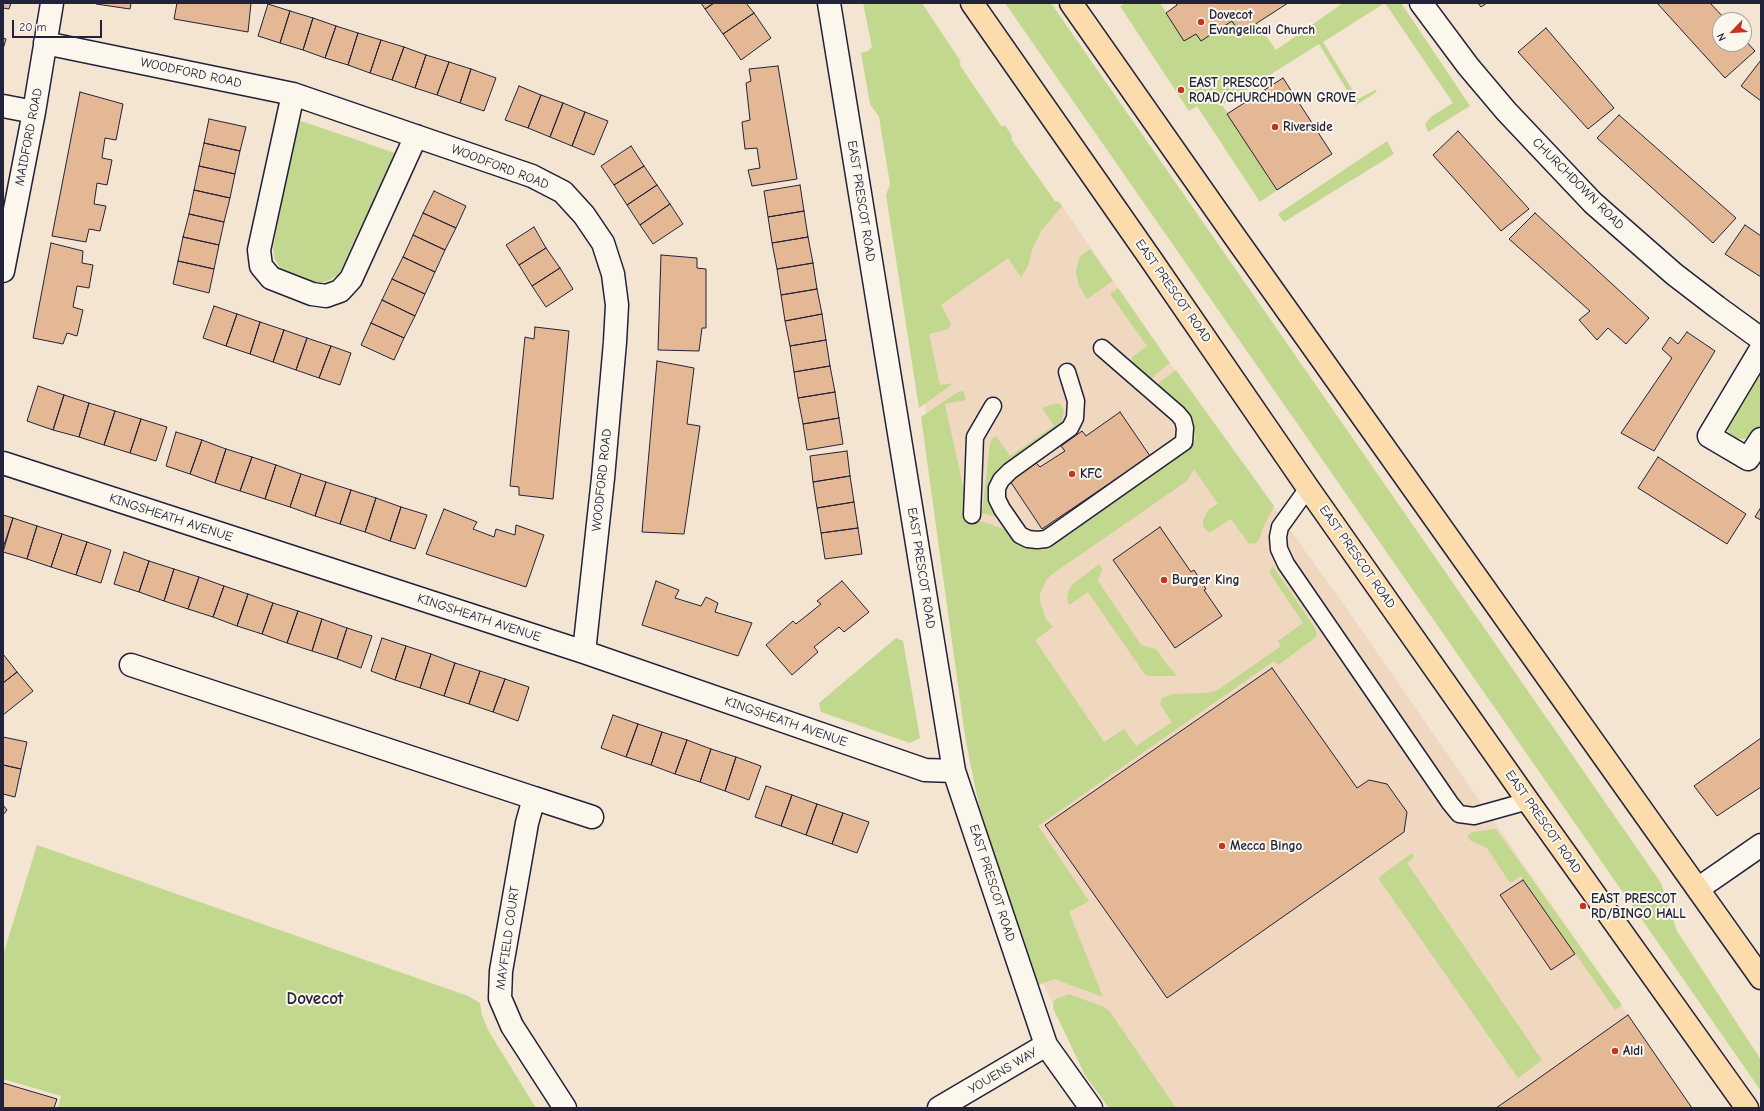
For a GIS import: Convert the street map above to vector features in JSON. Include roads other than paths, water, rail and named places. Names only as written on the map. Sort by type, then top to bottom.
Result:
[{"type":"highway","name":"EAST PRESCOT ROAD","points":[[972,3],[1308,488],[1528,801],[1747,1108]]},
{"type":"highway","points":[[1071,3],[1244,250],[1699,888],[1761,978]]},
{"type":"street","name":"MAIDFORD ROAD","points":[[3,271],[34,112],[52,3]]},
{"type":"street","name":"EAST PRESCOT ROAD","points":[[830,3],[954,770],[1046,1045],[1091,1108]]},
{"type":"street","name":"CHURCHDOWN ROAD","points":[[1421,3],[1468,66],[1506,111],[1593,202],[1674,274],[1761,339]]},
{"type":"street","name":"WOODFORD ROAD","points":[[46,43],[293,94],[532,176],[563,192],[584,215],[603,243],[613,274],[616,305],[615,342],[603,478],[584,652]]},
{"type":"street","points":[[293,94],[259,250],[261,266],[272,278],[312,294],[326,296],[340,290],[351,279],[416,136]]},
{"type":"street","points":[[3,106],[34,112]]},
{"type":"street","points":[[1761,349],[1709,436],[1748,459],[1761,439]]},
{"type":"street","name":"KINGSHEATH AVENUE","points":[[3,464],[584,652],[925,770],[954,770]]},
{"type":"street","points":[[131,664],[592,817]]},
{"type":"street","name":"MAYFIELD COURT","points":[[534,798],[527,822],[501,971],[500,998],[512,1026],[565,1108]]},
{"type":"street","points":[[1699,888],[1761,844]]},
{"type":"street","name":"YOUENS WAY","points":[[939,1108],[1046,1045]]},
{"type":"lane","points":[[1067,372],[1076,401],[1075,418],[1070,428],[1010,471],[1001,480],[997,488],[997,499],[1002,509],[1020,535],[1028,539],[1046,539],[1184,442],[1186,428],[1183,420],[1178,414],[1102,348]]},
{"type":"lane","points":[[972,515],[975,437],[992,406]]},
{"type":"lane","points":[[1308,488],[1280,527],[1278,537],[1279,549],[1286,564],[1450,803],[1459,814],[1474,816],[1528,801]]},
{"type":"place","name":"Dovecot Evangelical Church","points":[[1201,22]]},
{"type":"place","name":"EAST PRESCOT ROAD/CHURCHDOWN GROVE","points":[[1181,90]]},
{"type":"place","name":"Riverside","points":[[1275,127]]},
{"type":"place","name":"KFC","points":[[1072,474]]},
{"type":"place","name":"Burger King","points":[[1164,580]]},
{"type":"place","name":"Mecca Bingo","points":[[1222,846]]},
{"type":"place","name":"EAST PRESCOT RD/BINGO HALL","points":[[1583,906]]},
{"type":"place","name":"Aldi","points":[[1615,1051]]},
{"type":"district","name":"Dovecot","points":[[315,999]]}]
